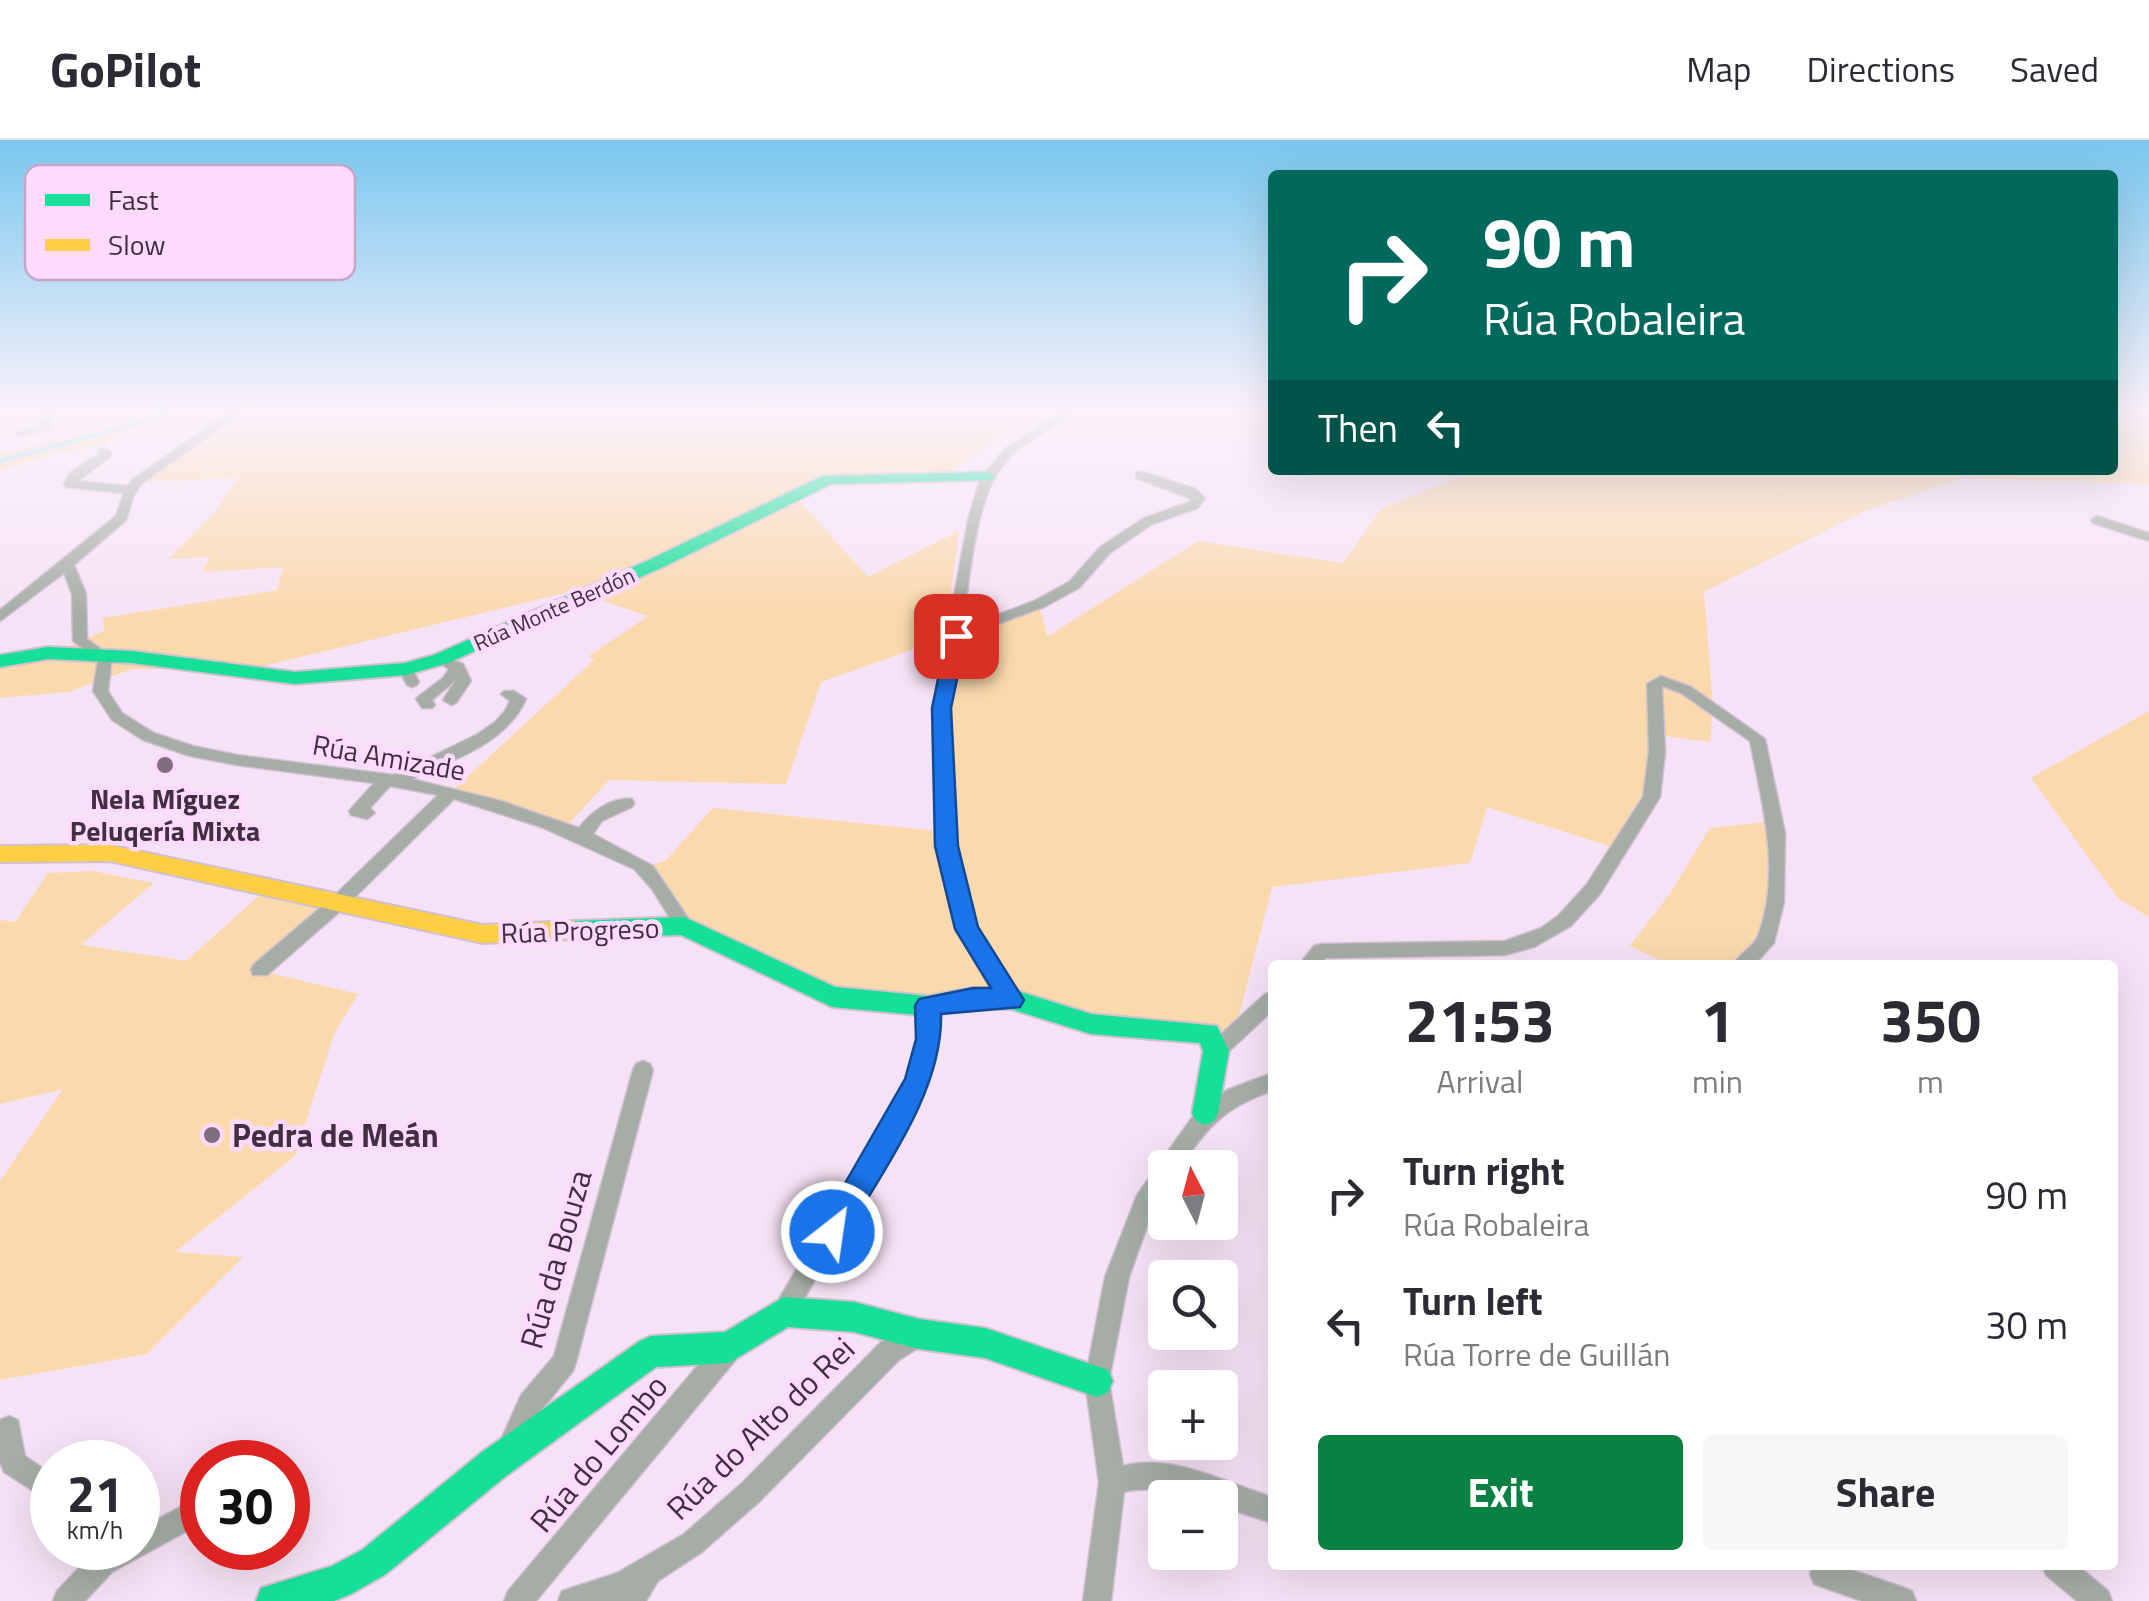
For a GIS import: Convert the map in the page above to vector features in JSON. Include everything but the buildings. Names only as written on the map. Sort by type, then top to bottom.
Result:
[{"type":"street","points":[[73,478],[70,484],[131,490]]},
{"type":"street","points":[[0,617],[122,517],[131,490],[145,478]]},
{"type":"street","name":"Rúa Monte Berdón","points":[[0,661],[48,653],[183,661],[295,678],[409,676],[450,663],[828,478]]},
{"type":"street","points":[[986,478],[975,516],[942,708],[946,846],[967,929],[1011,1000]]},
{"type":"street","points":[[956,636],[1039,604],[1074,585],[1105,550],[1148,521],[1194,505],[1199,498],[1150,478]]},
{"type":"street","points":[[2097,520],[2149,536]]},
{"type":"street","points":[[67,564],[78,594],[80,642],[105,657]]},
{"type":"street","name":"Rúa Amizade","points":[[105,657],[98,674],[98,692],[115,714],[140,732],[208,758],[390,781],[450,793],[535,819],[644,867],[684,926]]},
{"type":"street","points":[[427,705],[424,699],[448,682],[450,663],[463,672],[464,681],[450,700]]},
{"type":"street","points":[[1313,960],[1321,952],[1534,944],[1562,924],[1600,882],[1653,795],[1659,729],[1654,684],[1661,681],[1686,690],[1757,739],[1777,833],[1775,902],[1765,944],[1747,960]]},
{"type":"street","points":[[366,813],[357,810],[390,781],[471,746],[514,712],[518,702],[509,694]]},
{"type":"street","points":[[260,970],[340,901],[450,793]]},
{"type":"street","points":[[580,838],[596,817],[626,803]]},
{"type":"street","name":"Rúa Progreso","points":[[0,854],[110,853],[483,934],[684,926],[832,996],[928,1006],[973,998],[1011,1000],[1091,1024],[1208,1033],[1216,1051]]},
{"type":"street","points":[[1180,1150],[1205,1112],[1216,1051],[1268,1004]]},
{"type":"street","name":"Rúa da Bouza","points":[[274,1601],[339,1582],[374,1562],[506,1456],[651,1352],[729,1347],[784,1312],[918,1082],[929,1039],[928,1006]]},
{"type":"street","name":"Rúa da Bouza","points":[[506,1456],[530,1404],[564,1362],[643,1070]]},
{"type":"street","points":[[1205,1112],[1235,1093],[1268,1083]]},
{"type":"street","points":[[1097,1601],[1112,1482],[1097,1380],[1117,1277],[1148,1198]]},
{"type":"street","points":[[784,1312],[854,1318],[984,1344],[1097,1380]]},
{"type":"street","name":"Rúa do Alto do Rei","points":[[572,1601],[621,1586],[693,1542],[751,1492],[890,1351],[919,1334]]},
{"type":"street","name":"Rúa do Lombo","points":[[518,1601],[729,1347]]},
{"type":"street","points":[[9,1429],[13,1463],[30,1475]]},
{"type":"street","points":[[1112,1482],[1131,1474],[1164,1477],[1268,1509]]},
{"type":"street","points":[[67,1601],[89,1570]]},
{"type":"street","points":[[2062,1570],[2098,1601]]},
{"type":"street","name":"Rúa do Alto do Rei","points":[[631,1601],[648,1572]]},
{"type":"street","points":[[1824,1574],[1902,1601]]},
{"type":"shaded area","points":[[142,478],[233,478],[137,482]]},
{"type":"shaded area","points":[[238,478],[847,478],[828,479],[795,496],[868,577],[959,531],[945,638],[821,682],[786,784],[609,780],[562,831],[450,793],[594,660],[589,656],[648,616],[573,591],[251,669],[132,669],[68,692],[0,698],[0,666],[37,660],[104,631],[103,618],[277,590],[283,567],[202,572],[210,557],[168,559],[216,511]]},
{"type":"shaded area","points":[[1456,478],[1963,478],[1865,511],[1704,592],[1713,707],[1710,742],[1659,735],[1653,795],[1615,848],[1487,807],[1470,863],[1272,887],[1234,1035],[1136,1027],[1011,999],[832,997],[684,926],[644,867],[665,861],[713,808],[946,832],[941,707],[957,636],[1039,604],[1047,637],[1198,541],[1343,563],[1381,509]]},
{"type":"shaded area","points":[[1970,478],[2149,478],[2149,484]]},
{"type":"shaded area","points":[[2149,711],[2149,917],[2118,898],[2031,778]]},
{"type":"shaded area","points":[[1767,822],[1776,895],[1744,960],[1659,960],[1630,946],[1671,892],[1710,828]]},
{"type":"shaded area","points":[[92,871],[154,883],[81,945],[186,961],[261,894],[323,909],[261,971],[358,994],[334,1034],[295,1156],[175,1252],[243,1257],[147,1354],[0,1380],[0,1181],[63,1089],[0,1104],[0,920],[15,922],[48,873]]},
{"type":"traffic: fast","points":[[0,661],[48,653],[132,657],[295,678],[406,669],[441,659],[657,563],[828,479],[893,478]]},
{"type":"traffic: fast","points":[[573,930],[684,926],[832,997],[928,1006],[973,998],[1011,999],[1091,1024],[1208,1033],[1216,1051],[1205,1113]]},
{"type":"traffic: fast","points":[[274,1601],[339,1582],[374,1562],[494,1464],[651,1352],[729,1347],[784,1312],[854,1317],[919,1334],[985,1343],[1097,1381]]},
{"type":"traffic: slow","points":[[0,854],[110,853],[483,934],[573,930]]},
{"type":"place","name":"Nela Míguez Peluqería Mixta","points":[[165,765]]},
{"type":"place","name":"Pedra de Meán","points":[[212,1135]]},
{"type":"route","points":[[832,1232],[918,1082],[929,1039],[928,1006],[973,998],[1011,1000],[967,929],[946,846],[942,708],[956,636]]}]
